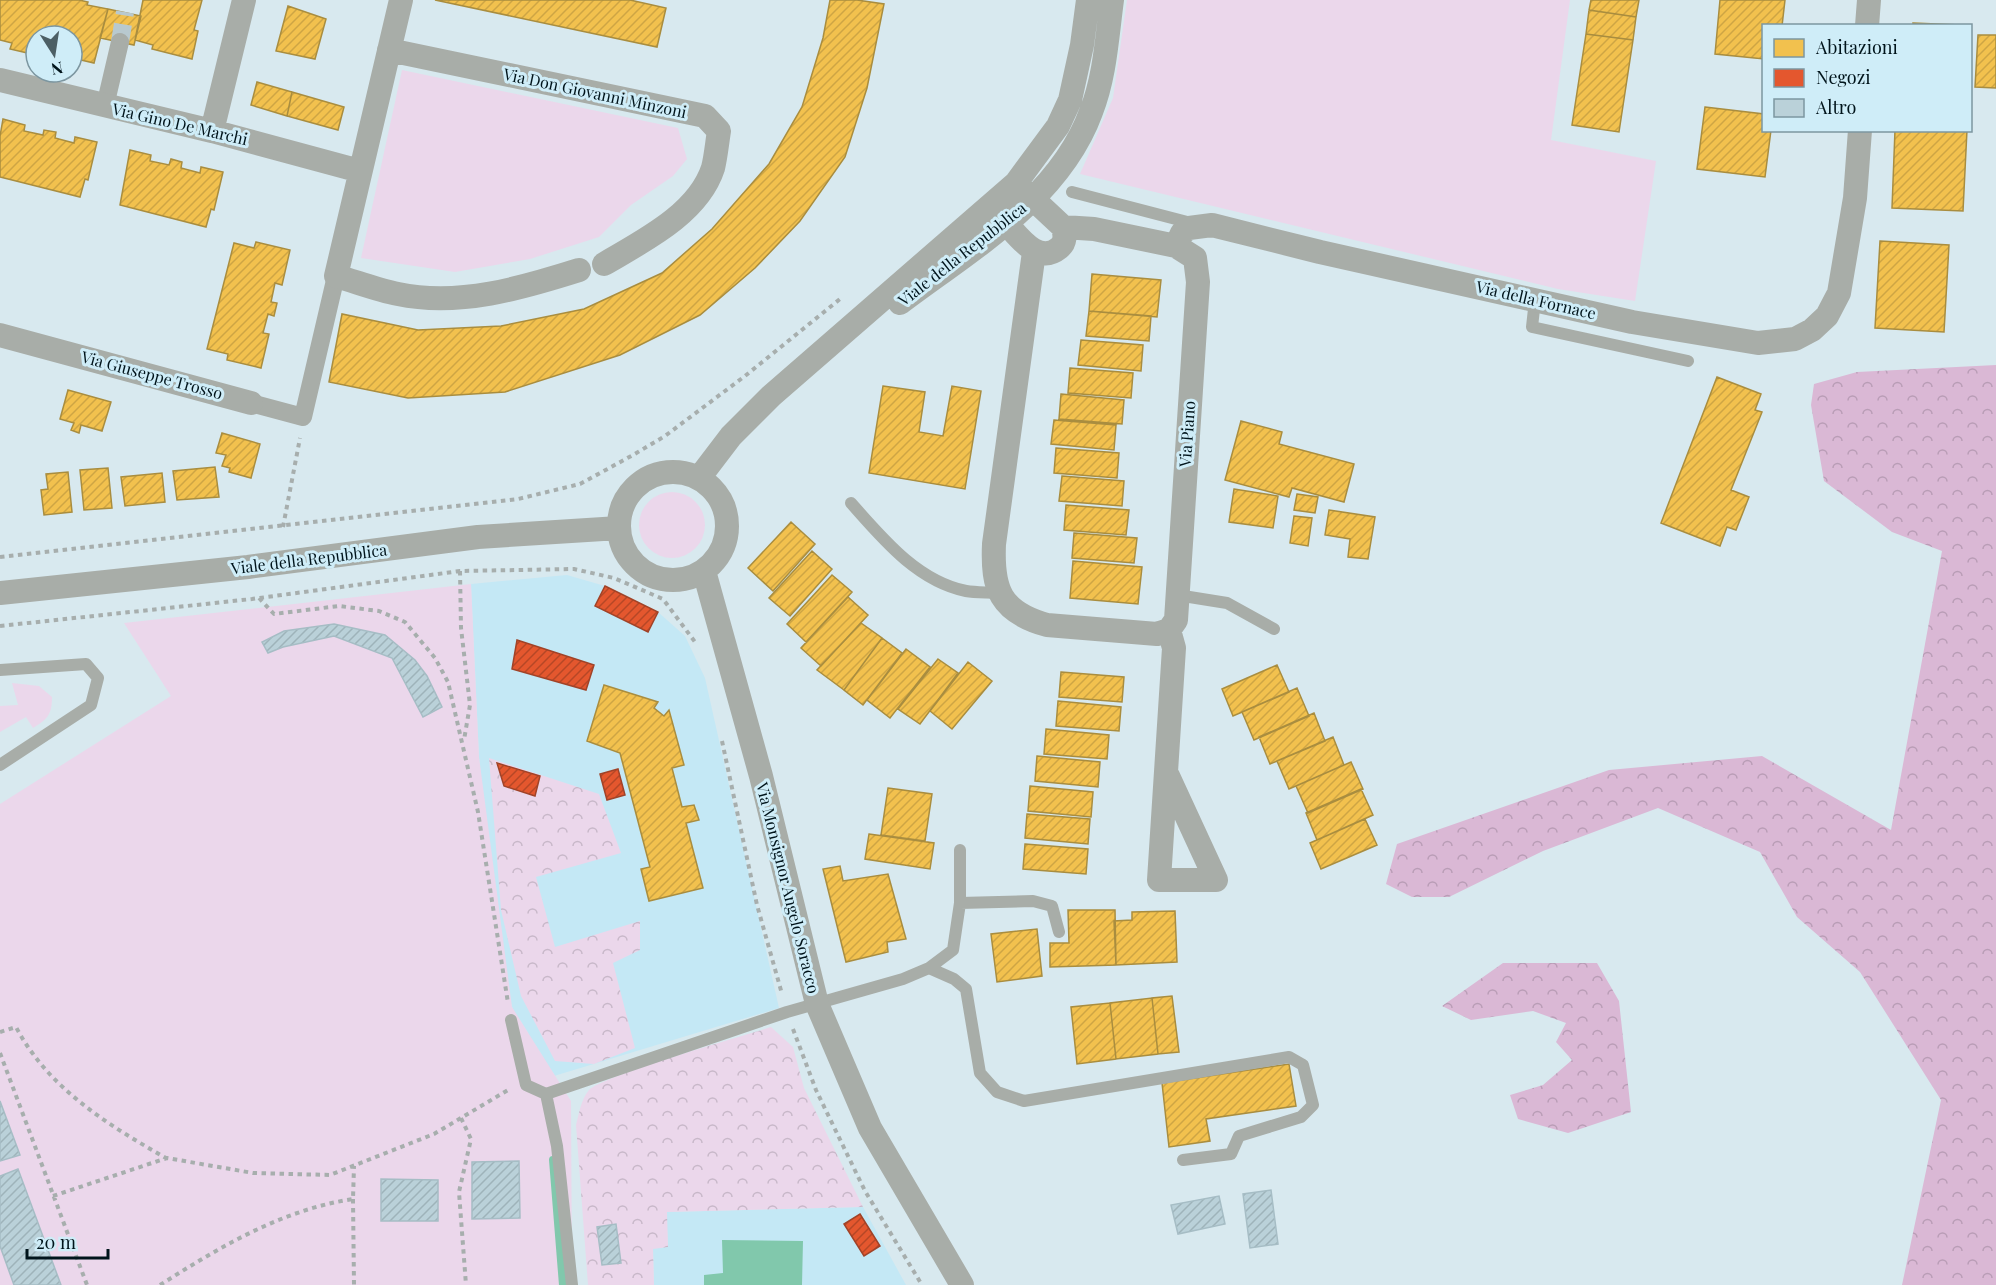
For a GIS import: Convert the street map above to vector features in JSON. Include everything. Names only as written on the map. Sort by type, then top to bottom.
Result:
[{"type":"street","points":[[212,130],[244,0]]},
{"type":"street","points":[[303,417],[401,0]]},
{"type":"street","name":"Viale della Repubblica","points":[[1024,190],[1070,100],[1082,45],[1088,0]]},
{"type":"street","name":"Viale della Repubblica","points":[[699,478],[731,436],[771,396],[1024,190],[1063,165],[1078,141],[1092,111],[1104,61],[1112,0]]},
{"type":"street","points":[[1867,24],[1869,0]]},
{"type":"street","points":[[105,106],[120,42]]},
{"type":"street","name":"Via Don Giovanni Minzoni","points":[[389,50],[705,116],[718,131],[713,168],[698,194],[651,236],[604,264]]},
{"type":"street","name":"Via Gino De Marchi","points":[[0,80],[212,130],[360,171]]},
{"type":"street","name":"Via della Fornace","points":[[1198,225],[1212,225],[1632,322],[1758,343],[1795,339],[1812,330],[1827,316],[1839,293],[1855,198],[1860,132]]},
{"type":"street","points":[[1024,190],[1063,227],[1065,236],[1063,245],[1045,254],[1034,252],[1006,223],[1024,190]]},
{"type":"street","name":"Viale della Repubblica","points":[[771,396],[1006,223]]},
{"type":"street","points":[[1063,227],[1095,229],[1176,246],[1182,233],[1198,225]]},
{"type":"street","name":"Via Piano","points":[[1168,776],[1174,648],[1169,630],[1176,620],[1198,270],[1195,258],[1176,246]]},
{"type":"street","points":[[1034,252],[994,544],[993,573],[999,593],[1012,610],[1047,626],[1157,634],[1169,630]]},
{"type":"street","points":[[336,276],[398,294],[433,298],[475,296],[512,289],[579,270]]},
{"type":"street","name":"Via Giuseppe Trosso","points":[[0,335],[303,417]]},
{"type":"street","points":[[677,472],[699,478],[716,493],[726,513],[727,535],[719,555],[704,572],[682,580],[659,579],[639,569],[624,551],[619,528],[622,506],[635,487],[655,476],[677,472]]},
{"type":"street","name":"Viale della Repubblica","points":[[0,593],[248,567],[478,537],[619,528]]},
{"type":"street","name":"Via Monsignor Angelo Soracco","points":[[704,572],[760,776],[817,1004],[870,1128],[962,1285]]},
{"type":"lane","points":[[1072,192],[1198,225]]},
{"type":"lane","points":[[1535,300],[1532,327],[1688,361]]},
{"type":"lane","points":[[851,503],[888,545],[928,576],[965,591],[999,593]]},
{"type":"lane","points":[[1177,595],[1227,603],[1274,629]]},
{"type":"lane","points":[[0,670],[86,664],[98,678],[91,705],[0,765]]},
{"type":"lane","points":[[511,1020],[526,1085],[546,1094],[787,1012],[929,968],[953,950],[960,903],[960,850]]},
{"type":"lane","points":[[960,903],[1033,901],[1053,906],[1059,932]]},
{"type":"lane","points":[[929,968],[954,979],[966,990],[980,1073],[997,1092],[1024,1101],[1289,1057],[1303,1065],[1313,1105],[1302,1117],[1239,1136],[1231,1154],[1184,1160]]},
{"type":"lane","points":[[546,1094],[557,1146],[572,1285]]},
{"type":"path","points":[[0,557],[518,500],[580,484],[599,476],[664,436],[845,294]]},
{"type":"path","points":[[283,527],[303,417]]},
{"type":"path","points":[[0,626],[259,598],[460,571],[574,569],[614,578],[663,599],[688,629],[698,646]]},
{"type":"path","points":[[460,571],[461,628],[470,705],[463,744]]},
{"type":"path","points":[[259,598],[274,614],[339,606],[379,611],[405,622],[435,658],[448,682],[478,812],[511,1020]]},
{"type":"path","points":[[722,739],[757,905],[787,1012],[816,1090],[865,1191],[922,1285]]},
{"type":"path","points":[[0,1032],[16,1027],[25,1044],[60,1085],[96,1116],[167,1158],[253,1173],[330,1175],[434,1134],[509,1089],[526,1085]]},
{"type":"path","points":[[0,1053],[87,1285]]},
{"type":"path","points":[[460,1118],[471,1139],[459,1192],[466,1285]]},
{"type":"path","points":[[53,1196],[167,1158]]},
{"type":"path","points":[[354,1166],[354,1285]]},
{"type":"path","points":[[160,1285],[223,1245],[276,1220],[330,1202],[353,1199]]},
{"type":"shaded area","points":[[567,575],[605,586],[658,612],[685,636],[705,678],[779,1008],[544,1079],[512,1007],[496,925],[479,757],[471,584]]},
{"type":"shaded area","points":[[863,1207],[906,1285],[654,1285],[653,1248],[668,1247],[666,1212]]},
{"type":"shaded area","points":[[722,1240],[803,1241],[802,1285],[704,1285],[704,1275],[723,1273]]},
{"type":"green space","points":[[1127,0],[1570,0],[1551,140],[1656,161],[1635,301],[1558,289],[1080,174],[1113,98]]},
{"type":"green space","points":[[402,70],[678,128],[687,159],[673,176],[631,205],[599,237],[530,259],[455,272],[361,258]]},
{"type":"green space","points":[[1996,365],[1996,1285],[1902,1285],[1941,1100],[1860,972],[1797,917],[1760,852],[1658,808],[1543,851],[1449,897],[1412,897],[1386,884],[1397,844],[1609,770],[1762,756],[1891,830],[1942,551],[1892,532],[1824,481],[1811,405],[1814,384],[1857,372]]},
{"type":"green space","points":[[672,492],[685,495],[695,502],[702,512],[705,525],[702,538],[695,548],[685,555],[672,558],[659,555],[649,548],[642,538],[639,525],[642,512],[649,502],[659,495]]},
{"type":"green space","points":[[471,584],[479,757],[512,1007],[571,1101],[572,1285],[0,1285],[0,804],[171,696],[124,623]]},
{"type":"green space","points":[[12,683],[39,686],[52,697],[51,708],[46,719],[33,728],[26,717],[0,732],[0,706],[18,705]]},
{"type":"green space","points":[[489,758],[599,794],[621,853],[536,877],[555,947],[640,921],[640,950],[613,963],[635,1048],[594,1064],[555,1061],[521,996],[501,910]]},
{"type":"green space","points":[[1503,963],[1597,963],[1619,1001],[1631,1112],[1568,1133],[1518,1119],[1510,1095],[1543,1085],[1572,1060],[1556,1042],[1566,1023],[1533,1011],[1471,1020],[1442,1006]]},
{"type":"green space","points":[[771,1027],[793,1047],[804,1088],[863,1207],[667,1212],[668,1247],[653,1249],[654,1285],[588,1285],[576,1125],[586,1094],[599,1084],[619,1076]]},
{"type":"building: Abitazioni","points":[[0,0],[79,0],[88,2],[87,5],[108,9],[94,63],[84,61],[84,24],[24,24],[24,52],[10,49],[12,43],[0,40]]},
{"type":"building: Abitazioni","points":[[143,0],[202,0],[194,30],[198,31],[192,59],[152,49],[153,45],[135,40]]},
{"type":"building: Abitazioni","points":[[435,0],[630,0],[666,8],[657,47]]},
{"type":"building: Abitazioni","points":[[830,0],[857,0],[884,4],[867,88],[845,157],[800,221],[755,268],[700,315],[620,355],[505,392],[408,398],[329,382],[342,314],[418,330],[501,326],[584,309],[662,273],[712,229],[769,164],[802,107],[823,38]]},
{"type":"building: Abitazioni","points":[[1591,0],[1639,0],[1636,17],[1589,10]]},
{"type":"building: Abitazioni","points":[[1720,0],[1785,0],[1782,24],[1762,24],[1762,59],[1715,54]]},
{"type":"building: Abitazioni","points":[[288,6],[326,19],[315,59],[276,51]]},
{"type":"building: Abitazioni","points":[[108,9],[141,16],[134,45],[100,38]]},
{"type":"building: Abitazioni","points":[[1589,10],[1636,17],[1633,40],[1586,34]]},
{"type":"building: Abitazioni","points":[[1586,34],[1633,40],[1619,132],[1572,125]]},
{"type":"building: Abitazioni","points":[[1978,35],[1996,35],[1996,88],[1975,87]]},
{"type":"building: Abitazioni","points":[[257,82],[292,92],[287,116],[251,105]]},
{"type":"building: Abitazioni","points":[[292,92],[344,107],[338,130],[287,116]]},
{"type":"building: Abitazioni","points":[[1705,107],[1762,114],[1762,132],[1771,132],[1765,177],[1697,169]]},
{"type":"building: Abitazioni","points":[[3,119],[25,125],[24,131],[43,135],[44,130],[56,132],[55,138],[74,143],[75,137],[97,142],[88,180],[85,179],[80,197],[0,177],[0,136]]},
{"type":"building: Abitazioni","points":[[1895,132],[1967,132],[1963,211],[1892,208]]},
{"type":"building: Abitazioni","points":[[130,150],[151,155],[150,161],[169,165],[171,159],[182,162],[181,168],[200,173],[201,167],[223,172],[214,210],[211,209],[206,227],[120,205]]},
{"type":"building: Abitazioni","points":[[1880,241],[1949,245],[1944,332],[1875,328]]},
{"type":"building: Abitazioni","points":[[256,242],[290,250],[282,285],[275,283],[271,302],[277,303],[274,316],[268,314],[263,333],[269,334],[261,368],[227,360],[228,354],[207,349],[234,243],[254,248]]},
{"type":"building: Abitazioni","points":[[1092,274],[1161,280],[1157,317],[1089,311]]},
{"type":"building: Abitazioni","points":[[1089,311],[1151,316],[1149,341],[1086,336]]},
{"type":"building: Abitazioni","points":[[1081,340],[1143,345],[1141,371],[1078,365]]},
{"type":"building: Abitazioni","points":[[1070,368],[1133,373],[1131,398],[1068,393]]},
{"type":"building: Abitazioni","points":[[1717,377],[1761,394],[1755,410],[1762,412],[1731,490],[1749,497],[1736,530],[1727,527],[1720,546],[1661,523]]},
{"type":"building: Abitazioni","points":[[883,386],[925,392],[919,432],[943,436],[952,386],[981,391],[965,489],[869,473]]},
{"type":"building: Abitazioni","points":[[68,390],[111,402],[102,431],[81,425],[79,433],[71,430],[74,423],[60,419]]},
{"type":"building: Abitazioni","points":[[1061,394],[1124,400],[1122,424],[1059,419]]},
{"type":"building: Abitazioni","points":[[1054,420],[1116,425],[1114,450],[1051,444]]},
{"type":"building: Abitazioni","points":[[1241,421],[1282,432],[1279,444],[1354,464],[1344,502],[1292,488],[1289,497],[1225,480]]},
{"type":"building: Abitazioni","points":[[222,433],[260,444],[251,478],[229,472],[230,468],[222,466],[226,455],[216,453]]},
{"type":"building: Abitazioni","points":[[1056,448],[1119,453],[1117,478],[1054,473]]},
{"type":"building: Abitazioni","points":[[215,467],[219,497],[177,500],[173,471]]},
{"type":"building: Abitazioni","points":[[108,468],[112,508],[84,510],[80,470]]},
{"type":"building: Abitazioni","points":[[68,472],[72,512],[44,515],[41,490],[48,489],[46,474]]},
{"type":"building: Abitazioni","points":[[162,473],[165,502],[125,506],[121,477]]},
{"type":"building: Abitazioni","points":[[1062,476],[1124,481],[1122,506],[1059,501]]},
{"type":"building: Abitazioni","points":[[1234,489],[1278,496],[1273,528],[1229,522]]},
{"type":"building: Abitazioni","points":[[1297,494],[1318,497],[1315,513],[1294,510]]},
{"type":"building: Abitazioni","points":[[1066,505],[1129,510],[1126,535],[1064,530]]},
{"type":"building: Abitazioni","points":[[1329,510],[1375,517],[1368,559],[1348,557],[1350,539],[1325,535]]},
{"type":"building: Abitazioni","points":[[1294,516],[1312,518],[1308,546],[1290,543]]},
{"type":"building: Abitazioni","points":[[791,522],[815,544],[773,591],[748,568]]},
{"type":"building: Abitazioni","points":[[1074,533],[1137,538],[1134,563],[1072,558]]},
{"type":"building: Abitazioni","points":[[812,551],[832,569],[790,616],[769,598]]},
{"type":"building: Abitazioni","points":[[1073,561],[1142,567],[1138,604],[1070,598]]},
{"type":"building: Abitazioni","points":[[832,575],[852,592],[806,642],[787,624]]},
{"type":"building: Abitazioni","points":[[848,597],[868,615],[821,666],[801,648]]},
{"type":"building: Abitazioni","points":[[861,623],[882,638],[844,690],[817,670]]},
{"type":"building: Abitazioni","points":[[882,638],[902,653],[863,705],[844,690]]},
{"type":"building: Abitazioni","points":[[906,649],[930,667],[890,718],[867,700]]},
{"type":"building: Abitazioni","points":[[938,659],[958,673],[920,724],[898,709]]},
{"type":"building: Abitazioni","points":[[968,662],[992,681],[952,729],[930,711]]},
{"type":"building: Abitazioni","points":[[1277,665],[1289,692],[1233,716],[1222,689]]},
{"type":"building: Abitazioni","points":[[1061,672],[1124,677],[1122,702],[1059,697]]},
{"type":"building: Abitazioni","points":[[604,685],[658,702],[654,708],[664,716],[669,710],[684,765],[672,768],[682,807],[694,805],[699,820],[686,823],[703,888],[649,901],[641,869],[650,867],[620,753],[587,741]]},
{"type":"building: Abitazioni","points":[[1297,688],[1309,716],[1254,740],[1242,712]]},
{"type":"building: Abitazioni","points":[[1058,701],[1121,707],[1119,731],[1056,726]]},
{"type":"building: Abitazioni","points":[[1314,713],[1325,741],[1270,764],[1259,737]]},
{"type":"building: Abitazioni","points":[[1046,729],[1109,735],[1107,759],[1044,754]]},
{"type":"building: Abitazioni","points":[[1333,737],[1344,765],[1289,789],[1277,761]]},
{"type":"building: Abitazioni","points":[[1037,756],[1100,762],[1098,787],[1035,781]]},
{"type":"building: Abitazioni","points":[[1351,762],[1363,789],[1308,813],[1296,786]]},
{"type":"building: Abitazioni","points":[[1030,786],[1093,792],[1091,817],[1028,811]]},
{"type":"building: Abitazioni","points":[[888,788],[932,794],[925,841],[881,835]]},
{"type":"building: Abitazioni","points":[[1361,789],[1373,815],[1317,840],[1306,813]]},
{"type":"building: Abitazioni","points":[[1027,814],[1090,819],[1088,844],[1025,838]]},
{"type":"building: Abitazioni","points":[[1365,819],[1377,845],[1321,869],[1310,843]]},
{"type":"building: Abitazioni","points":[[869,834],[934,843],[930,869],[865,859]]},
{"type":"building: Abitazioni","points":[[1025,844],[1088,849],[1086,874],[1023,869]]},
{"type":"building: Abitazioni","points":[[840,866],[843,881],[888,874],[906,939],[887,942],[888,952],[846,962],[823,869]]},
{"type":"building: Abitazioni","points":[[1068,910],[1115,910],[1116,965],[1050,967],[1050,943],[1069,943]]},
{"type":"building: Abitazioni","points":[[1175,911],[1177,962],[1116,965],[1114,921],[1132,920],[1132,912]]},
{"type":"building: Abitazioni","points":[[1037,929],[1042,976],[997,982],[991,934]]},
{"type":"building: Abitazioni","points":[[1172,996],[1179,1052],[1158,1054],[1152,998]]},
{"type":"building: Abitazioni","points":[[1152,998],[1158,1054],[1116,1059],[1110,1003]]},
{"type":"building: Abitazioni","points":[[1110,1003],[1116,1059],[1077,1064],[1071,1007]]},
{"type":"building: Abitazioni","points":[[1289,1064],[1296,1106],[1206,1119],[1210,1141],[1169,1147],[1162,1083]]},
{"type":"building: Negozi","points":[[605,586],[658,612],[648,632],[595,606]]},
{"type":"building: Negozi","points":[[517,640],[594,665],[586,690],[512,669]]},
{"type":"building: Negozi","points":[[497,763],[540,776],[535,796],[504,786]]},
{"type":"building: Negozi","points":[[618,769],[625,795],[607,800],[600,774]]},
{"type":"building: Negozi","points":[[860,1214],[880,1246],[864,1256],[844,1224]]},
{"type":"building: Altro","points":[[334,624],[385,635],[415,660],[427,676],[442,707],[423,717],[392,658],[334,636],[283,647],[268,653],[262,642],[284,631]]},
{"type":"building: Altro","points":[[0,1101],[20,1155],[0,1161]]},
{"type":"building: Altro","points":[[519,1161],[520,1218],[472,1219],[472,1162]]},
{"type":"building: Altro","points":[[18,1169],[61,1285],[14,1285],[0,1246],[0,1176]]},
{"type":"building: Altro","points":[[381,1179],[438,1180],[438,1221],[381,1221]]},
{"type":"building: Altro","points":[[1271,1190],[1278,1244],[1250,1248],[1243,1194]]},
{"type":"building: Altro","points":[[1219,1196],[1225,1224],[1178,1234],[1171,1205]]},
{"type":"building: Altro","points":[[616,1224],[621,1263],[602,1265],[597,1227]]},
{"type":"waterway","points":[[553,1160],[563,1285]]},
{"type":"tunnel","points":[[120,42],[125,12]]}]
